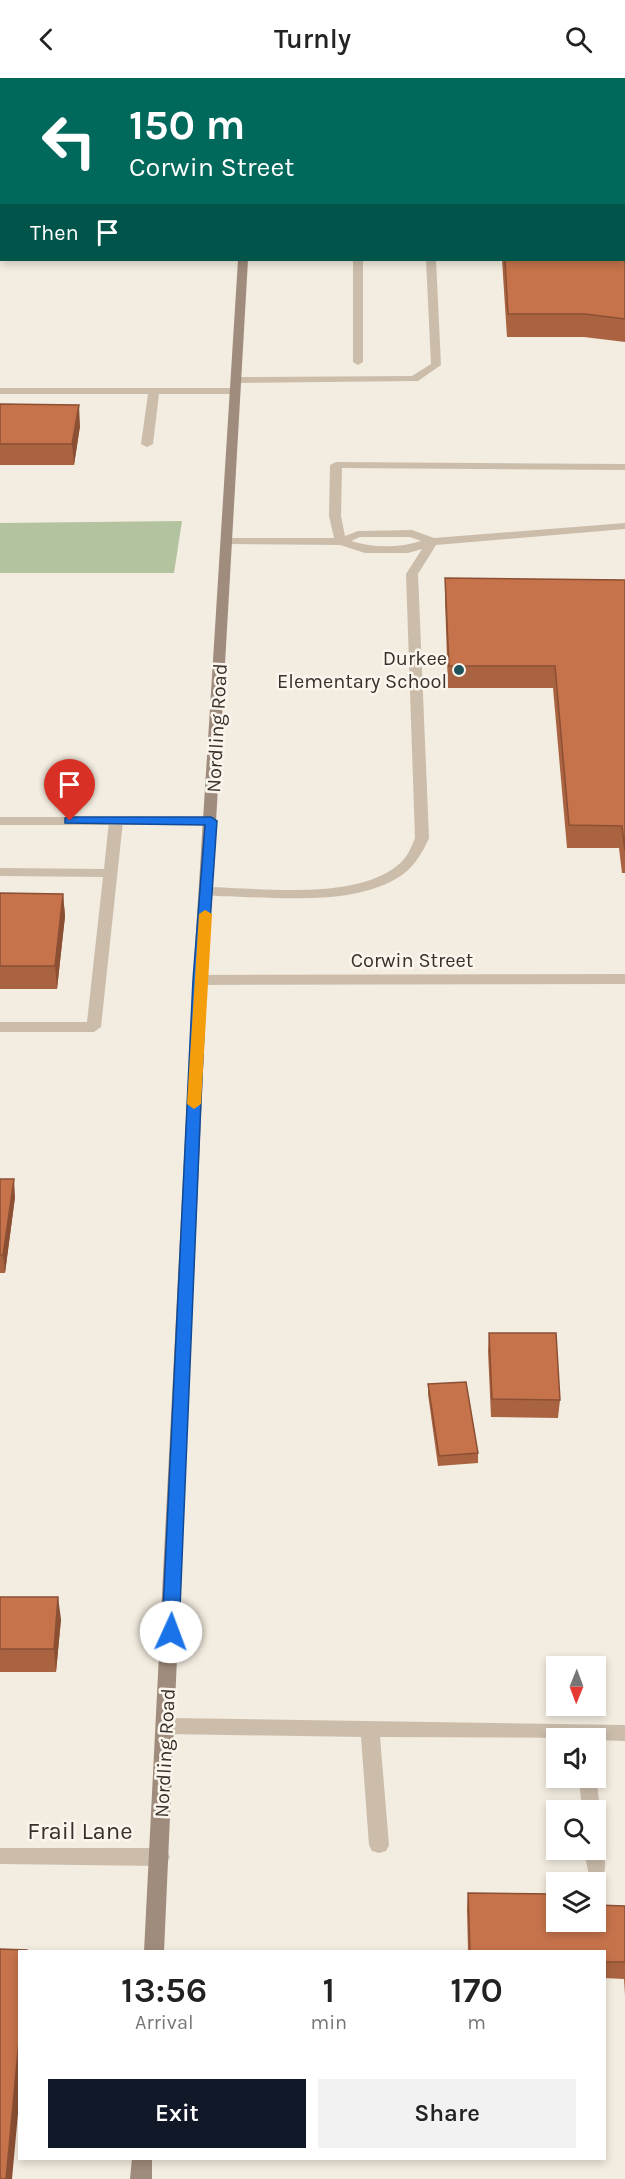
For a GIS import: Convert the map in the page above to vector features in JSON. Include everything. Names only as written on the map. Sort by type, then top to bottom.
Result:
[{"type":"street","name":"Nordling Road","points":[[154,1950],[167,1726],[200,980],[243,261]]},
{"type":"street","points":[[358,261],[358,362]]},
{"type":"street","points":[[0,392],[154,391],[414,379],[436,365],[431,261]]},
{"type":"street","points":[[147,444],[154,391]]},
{"type":"street","points":[[340,542],[335,516],[336,465],[625,467]]},
{"type":"street","points":[[228,541],[340,542],[358,534],[412,533],[432,542],[625,526]]},
{"type":"street","points":[[207,891],[341,891],[376,884],[401,871],[414,856],[422,838],[412,574],[432,542]]},
{"type":"street","points":[[0,821],[211,821]]},
{"type":"street","points":[[0,1027],[94,1027],[116,821]]},
{"type":"street","points":[[0,872],[110,873]]},
{"type":"street","name":"Corwin Street","points":[[200,980],[625,980]]},
{"type":"street","points":[[167,1726],[370,1728],[546,1735]]},
{"type":"street","points":[[370,1728],[379,1845]]},
{"type":"street","points":[[606,1734],[625,1732]]},
{"type":"street","name":"Frail Lane","points":[[0,1856],[160,1857]]},
{"type":"street","points":[[595,1860],[596,1870]]},
{"type":"street","points":[[141,2179],[142,2160]]},
{"type":"green space","points":[[182,521],[174,573],[0,573],[0,523]]},
{"type":"building","points":[[505,261],[625,261],[625,319],[585,314],[508,314]]},
{"type":"building","points":[[0,404],[79,405],[72,444],[0,444]]},
{"type":"building","points":[[445,578],[625,580],[625,851],[622,826],[569,825],[555,666],[449,666]]},
{"type":"building","points":[[0,893],[63,894],[55,966],[0,966]]},
{"type":"building","points":[[0,1179],[14,1179],[3,1255],[0,1255]]},
{"type":"building","points":[[489,1333],[556,1333],[560,1400],[492,1399]]},
{"type":"building","points":[[466,1382],[478,1453],[439,1456],[428,1384]]},
{"type":"building","points":[[0,1597],[58,1597],[54,1649],[0,1649]]},
{"type":"building","points":[[468,1893],[546,1894],[546,1932],[606,1932],[606,1905],[625,1906],[625,1962],[606,1962],[606,1950],[470,1950]]},
{"type":"building","points":[[0,1949],[27,1950],[18,1950],[18,2051],[6,2179],[0,2179]]},
{"type":"slow traffic","points":[[194,1104],[205,914]]},
{"type":"place","name":"Durkee Elementary School","points":[[459,670]]},
{"type":"route","points":[[70,821],[211,821],[200,980],[171,1632]]}]
